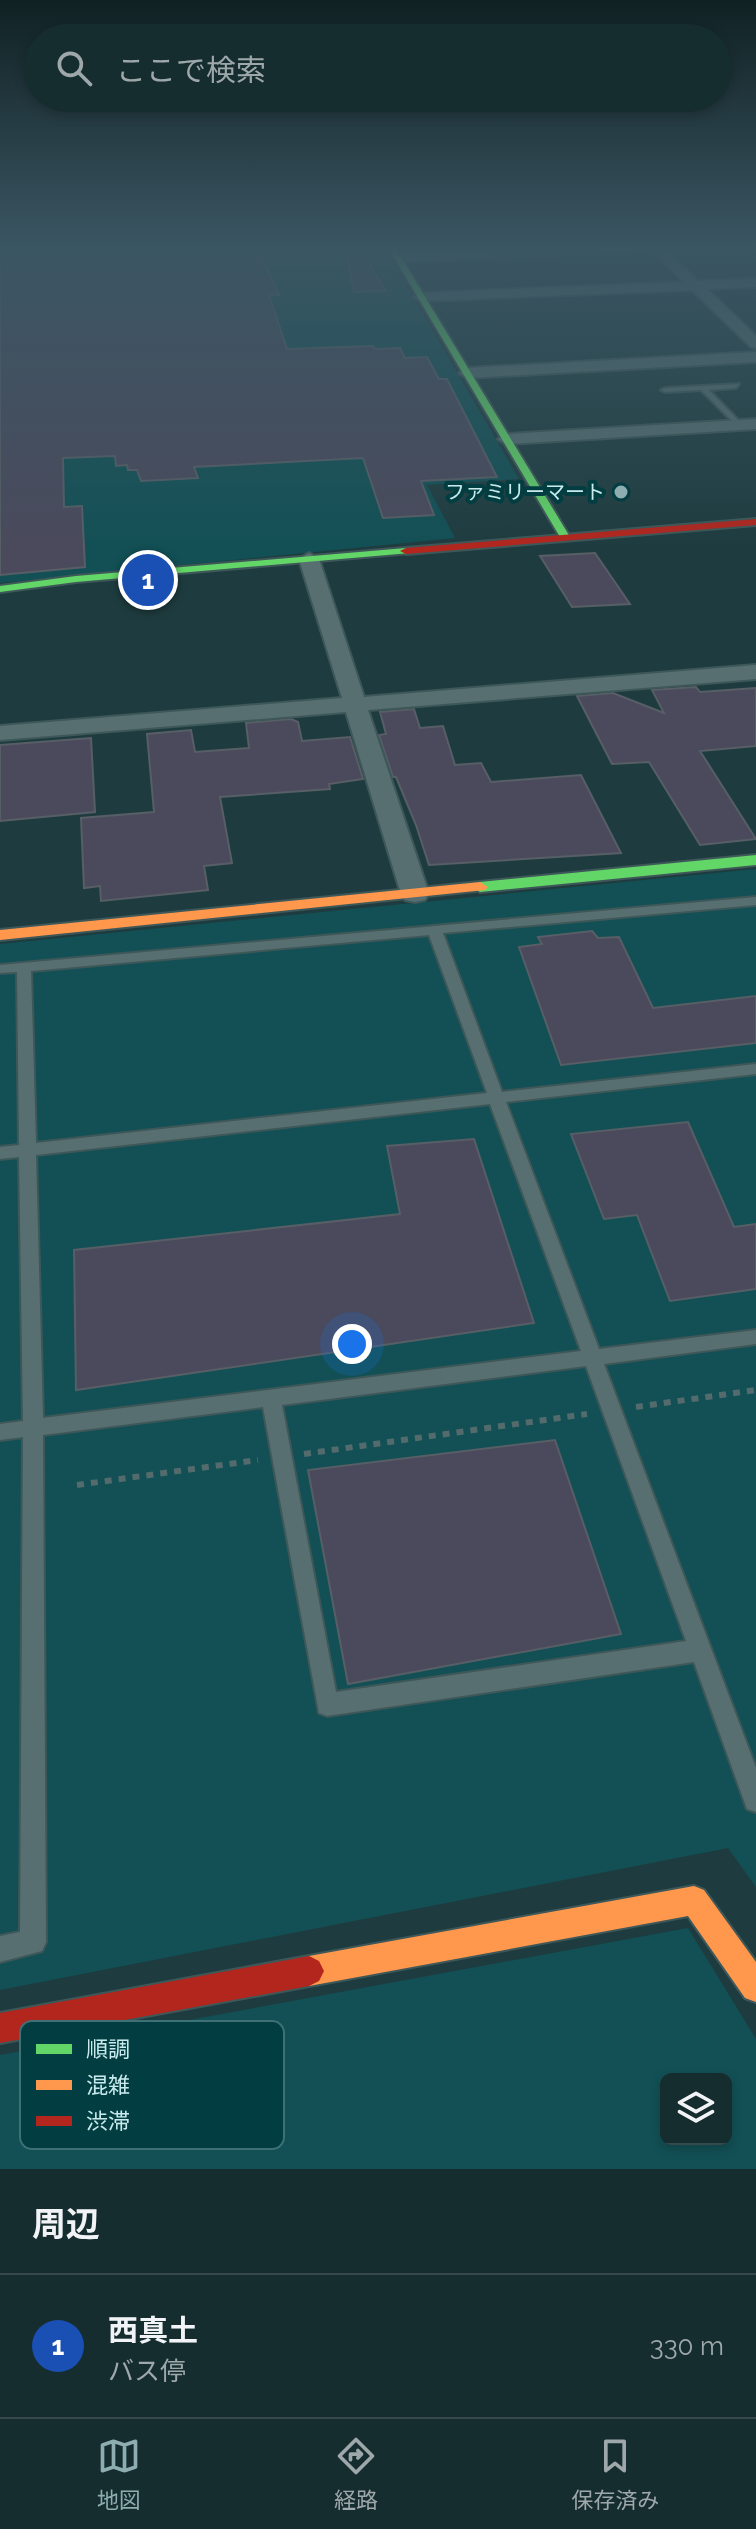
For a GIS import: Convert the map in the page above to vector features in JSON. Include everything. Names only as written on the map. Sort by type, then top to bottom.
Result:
[{"type":"street","points":[[452,348],[565,537]]},
{"type":"street","points":[[467,373],[756,357]]},
{"type":"street","points":[[506,439],[747,425]]},
{"type":"street","points":[[0,589],[76,579],[756,522]]},
{"type":"street","points":[[309,559],[415,894]]},
{"type":"street","points":[[0,733],[756,672]]},
{"type":"street","points":[[0,935],[756,860]]},
{"type":"street","points":[[38,2021],[694,1900],[756,1987]]},
{"type":"street","points":[[0,2028],[20,2024]]},
{"type":"lane","points":[[665,390],[736,386]]},
{"type":"lane","points":[[703,388],[747,425]]},
{"type":"lane","points":[[0,969],[756,901]]},
{"type":"lane","points":[[435,932],[756,1800]]},
{"type":"lane","points":[[0,1949],[33,1942],[33,1428],[24,967]]},
{"type":"lane","points":[[0,1153],[756,1069]]},
{"type":"lane","points":[[0,1432],[756,1337]]},
{"type":"lane","points":[[271,1398],[327,1705],[701,1650]]},
{"type":"path","points":[[630,1408],[756,1390]]},
{"type":"path","points":[[298,1454],[598,1412]]},
{"type":"path","points":[[77,1485],[266,1459]]},
{"type":"shaded area","points":[[0,348],[443,348],[519,479],[427,485],[455,538],[0,583]]},
{"type":"shaded area","points":[[756,869],[756,1887],[728,1848],[0,1990],[0,944]]},
{"type":"shaded area","points":[[688,1928],[756,2039],[756,2169],[0,2169],[0,2055],[20,2051],[20,2149],[284,2149],[284,2021],[184,2021]]},
{"type":"building","points":[[0,348],[400,348],[405,358],[427,357],[439,379],[447,379],[497,477],[421,481],[434,515],[383,518],[363,458],[194,467],[198,478],[141,481],[137,470],[128,470],[127,465],[116,466],[115,456],[63,458],[64,507],[82,506],[85,567],[0,575]]},
{"type":"building","points":[[595,553],[630,604],[572,607],[540,556]]},
{"type":"building","points":[[696,687],[700,692],[756,688],[756,746],[700,751],[756,839],[700,845],[649,762],[612,764],[577,696],[613,693],[664,713],[652,690]]},
{"type":"building","points":[[414,709],[420,728],[443,726],[455,765],[481,763],[491,782],[581,775],[621,853],[429,865],[379,735],[386,734],[380,712]]},
{"type":"building","points":[[291,719],[298,722],[302,741],[350,737],[363,779],[329,784],[330,789],[220,797],[232,863],[204,866],[208,890],[101,901],[100,886],[84,888],[81,818],[154,812],[147,734],[191,730],[195,752],[249,748],[246,723]]},
{"type":"building","points":[[91,738],[95,812],[0,821],[0,745]]},
{"type":"building","points":[[592,931],[598,938],[619,937],[653,1008],[756,996],[756,1043],[561,1065],[519,947],[542,944],[538,937]]},
{"type":"building","points":[[688,1122],[734,1227],[756,1224],[756,1289],[670,1301],[637,1215],[604,1219],[571,1134]]},
{"type":"building","points":[[474,1139],[534,1323],[76,1390],[74,1250],[400,1214],[387,1146]]},
{"type":"building","points":[[555,1440],[621,1634],[348,1684],[308,1470]]},
{"type":"traffic: fast","points":[[452,348],[565,537]]},
{"type":"traffic: fast","points":[[0,589],[76,579],[406,551]]},
{"type":"traffic: fast","points":[[480,887],[756,860]]},
{"type":"traffic: slow","points":[[0,935],[480,887]]},
{"type":"traffic: slow","points":[[309,1971],[694,1900],[756,1987]]},
{"type":"traffic: jam","points":[[406,551],[756,522]]},
{"type":"traffic: jam","points":[[38,2021],[309,1971]]},
{"type":"traffic: jam","points":[[0,2028],[20,2024]]},
{"type":"place","name":"ファミリーマート","points":[[621,492]]},
{"type":"place","name":"西真土","points":[[148,580]]}]
